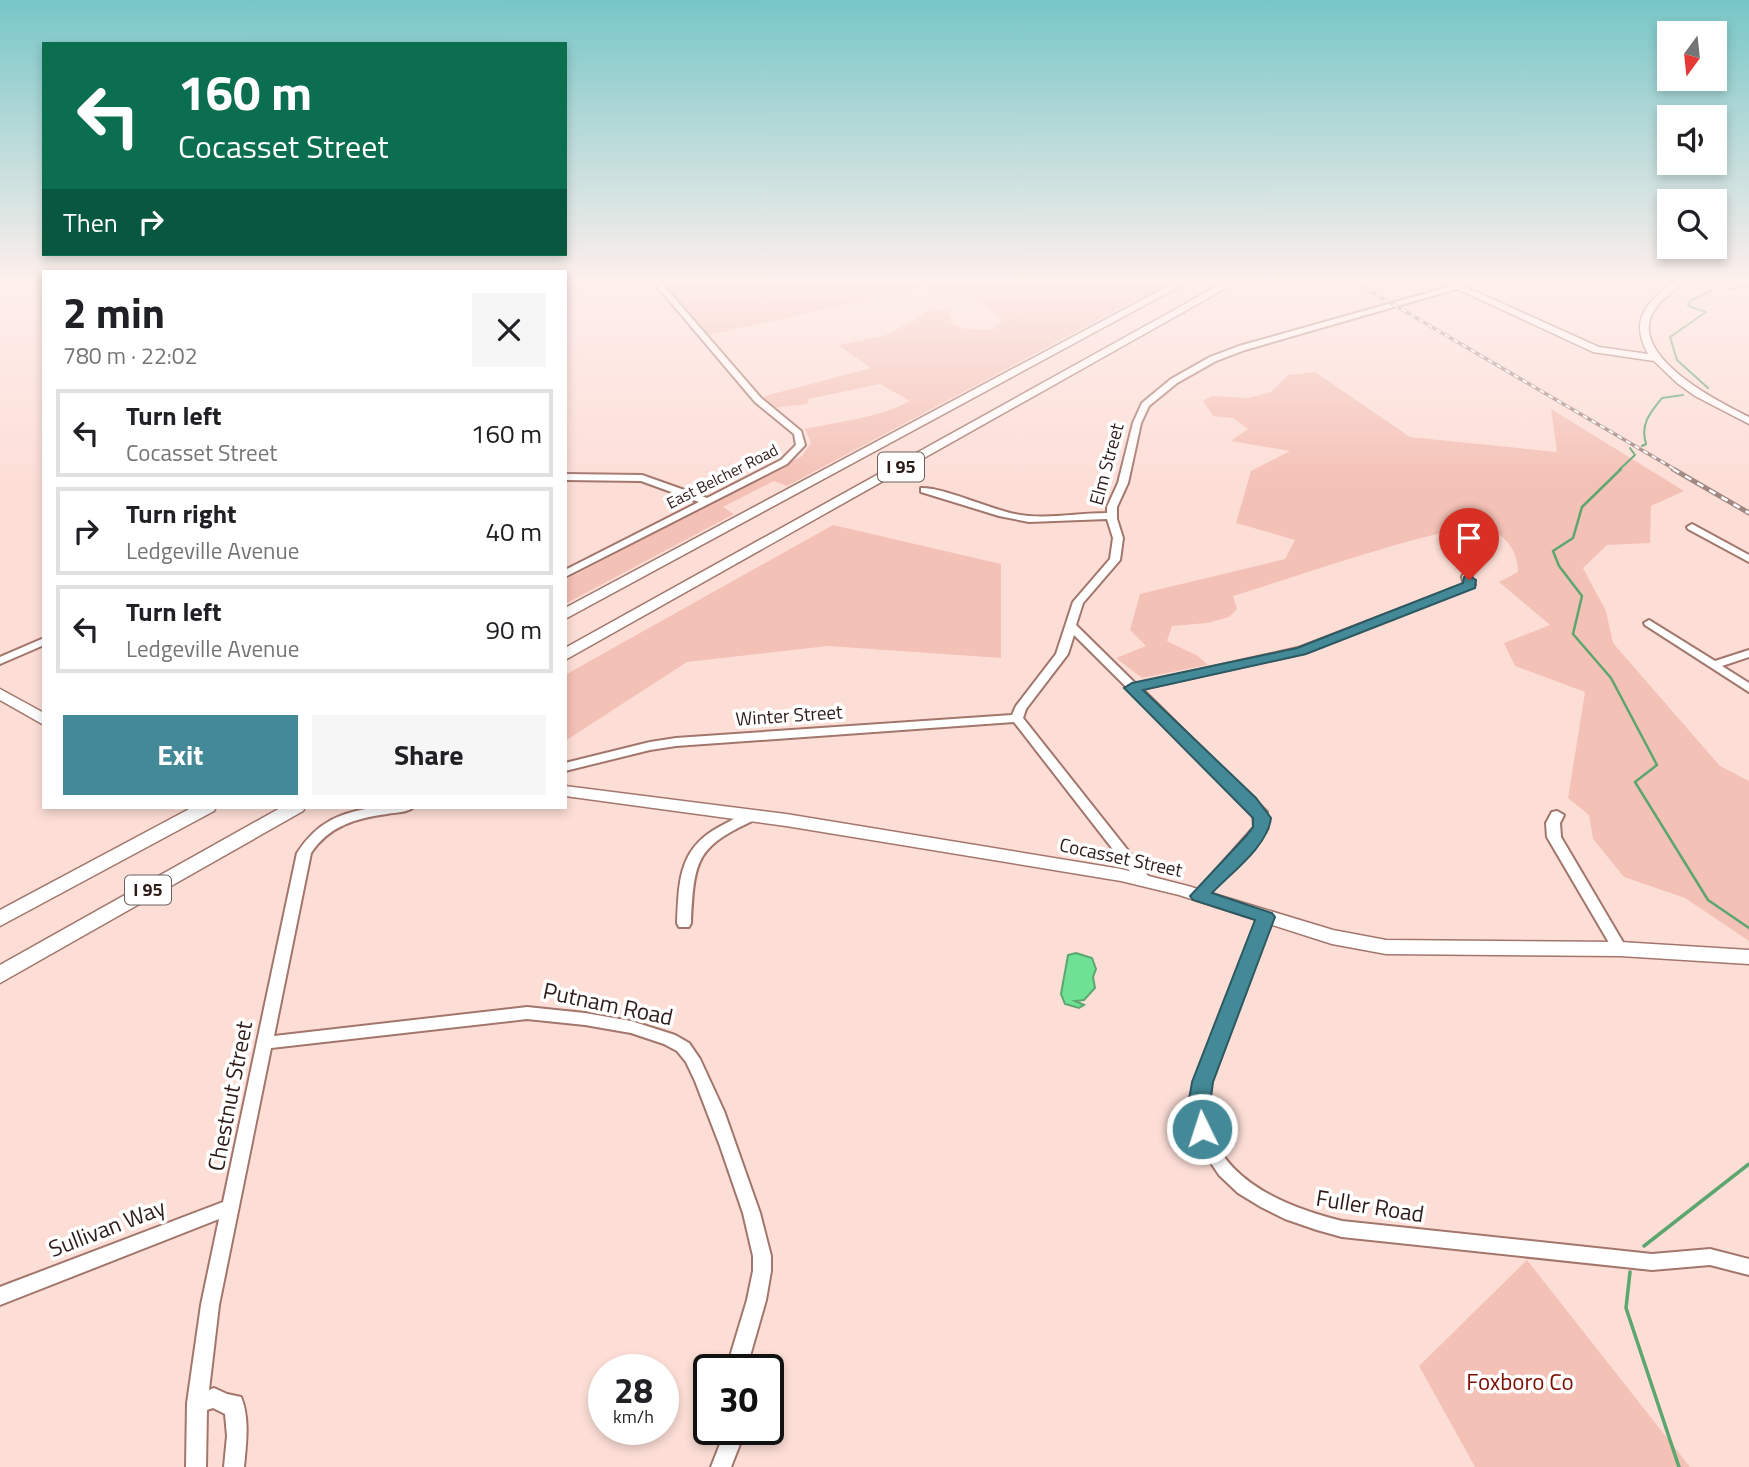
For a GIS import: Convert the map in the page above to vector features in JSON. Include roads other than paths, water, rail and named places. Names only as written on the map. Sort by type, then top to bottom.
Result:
[{"type":"highway","name":"I 95","points":[[567,613],[1061,347]]},
{"type":"highway","name":"I 95","points":[[567,654],[1115,347]]},
{"type":"highway","name":"I 95","points":[[0,919],[203,809]]},
{"type":"highway","name":"I 95","points":[[0,975],[292,809]]},
{"type":"main road","points":[[1589,347],[1597,351],[1657,358]]},
{"type":"main road","points":[[1651,347],[1657,358],[1695,391],[1749,421]]},
{"type":"main road","points":[[0,694],[42,719]]},
{"type":"main road","name":"Cocasset Street","points":[[567,790],[754,815],[1144,880],[1332,937],[1387,947],[1620,949],[1749,957]]},
{"type":"street","name":"East Belcher Road","points":[[567,573],[790,458],[800,447],[800,437],[763,406],[713,347]]},
{"type":"street","name":"Elm Street","points":[[1017,718],[1020,709],[1057,663],[1072,627],[1078,602],[1115,560],[1118,538],[1112,516],[1139,415],[1158,391],[1213,359],[1244,347]]},
{"type":"street","points":[[567,477],[642,478],[707,501]]},
{"type":"street","points":[[924,490],[1017,517],[1112,516]]},
{"type":"street","points":[[1692,527],[1749,559]]},
{"type":"street","points":[[1132,688],[1301,651],[1470,585],[1467,577]]},
{"type":"street","points":[[1650,623],[1749,688]]},
{"type":"street","points":[[1072,627],[1253,805],[1262,818],[1261,828],[1252,840],[1199,896]]},
{"type":"street","points":[[0,662],[42,642]]},
{"type":"street","points":[[1713,665],[1749,653]]},
{"type":"street","points":[[1017,718],[1144,880]]},
{"type":"street","name":"Winter Street","points":[[567,767],[650,746],[676,743],[1017,718]]},
{"type":"street","name":"Chestnut Street","points":[[196,1467],[197,1403],[210,1305],[296,881],[308,846],[319,833],[347,816],[394,809]]},
{"type":"street","points":[[684,923],[690,861],[712,837],[754,815]]},
{"type":"street","points":[[1557,815],[1553,823],[1554,837],[1620,949]]},
{"type":"street","name":"Fuller Road","points":[[1266,917],[1199,1097],[1202,1129],[1209,1146],[1229,1173],[1254,1196],[1298,1218],[1342,1229],[1653,1262],[1710,1257],[1749,1267]]},
{"type":"street","name":"Putnam Road","points":[[264,1044],[527,1013],[561,1015],[666,1037],[685,1048],[700,1076],[753,1211],[762,1256],[759,1295],[741,1354]]},
{"type":"street","name":"Sullivan Way","points":[[0,1296],[232,1206]]},
{"type":"street","points":[[197,1403],[214,1398],[225,1404],[234,1404],[237,1436],[234,1467]]},
{"type":"street","points":[[721,1467],[730,1445]]},
{"type":"waterway","points":[[1673,347],[1677,360],[1708,388]]},
{"type":"waterway","points":[[1642,446],[1646,444],[1644,430],[1647,419],[1662,398],[1683,395]]},
{"type":"waterway","points":[[1619,470],[1635,455],[1630,448]]},
{"type":"waterway","points":[[1621,469],[1582,507],[1573,538],[1553,551],[1559,566],[1582,596],[1573,634],[1611,678],[1657,765],[1635,782],[1708,900],[1749,928]]},
{"type":"waterway","points":[[1644,1246],[1749,1164]]},
{"type":"waterway","points":[[1630,1272],[1626,1308],[1679,1467]]},
{"type":"railway","points":[[1467,347],[1676,470]]},
{"type":"railway","points":[[1673,469],[1749,513]]},
{"type":"park label","name":"Foxboro Co","points":[[1520,1382]]}]
